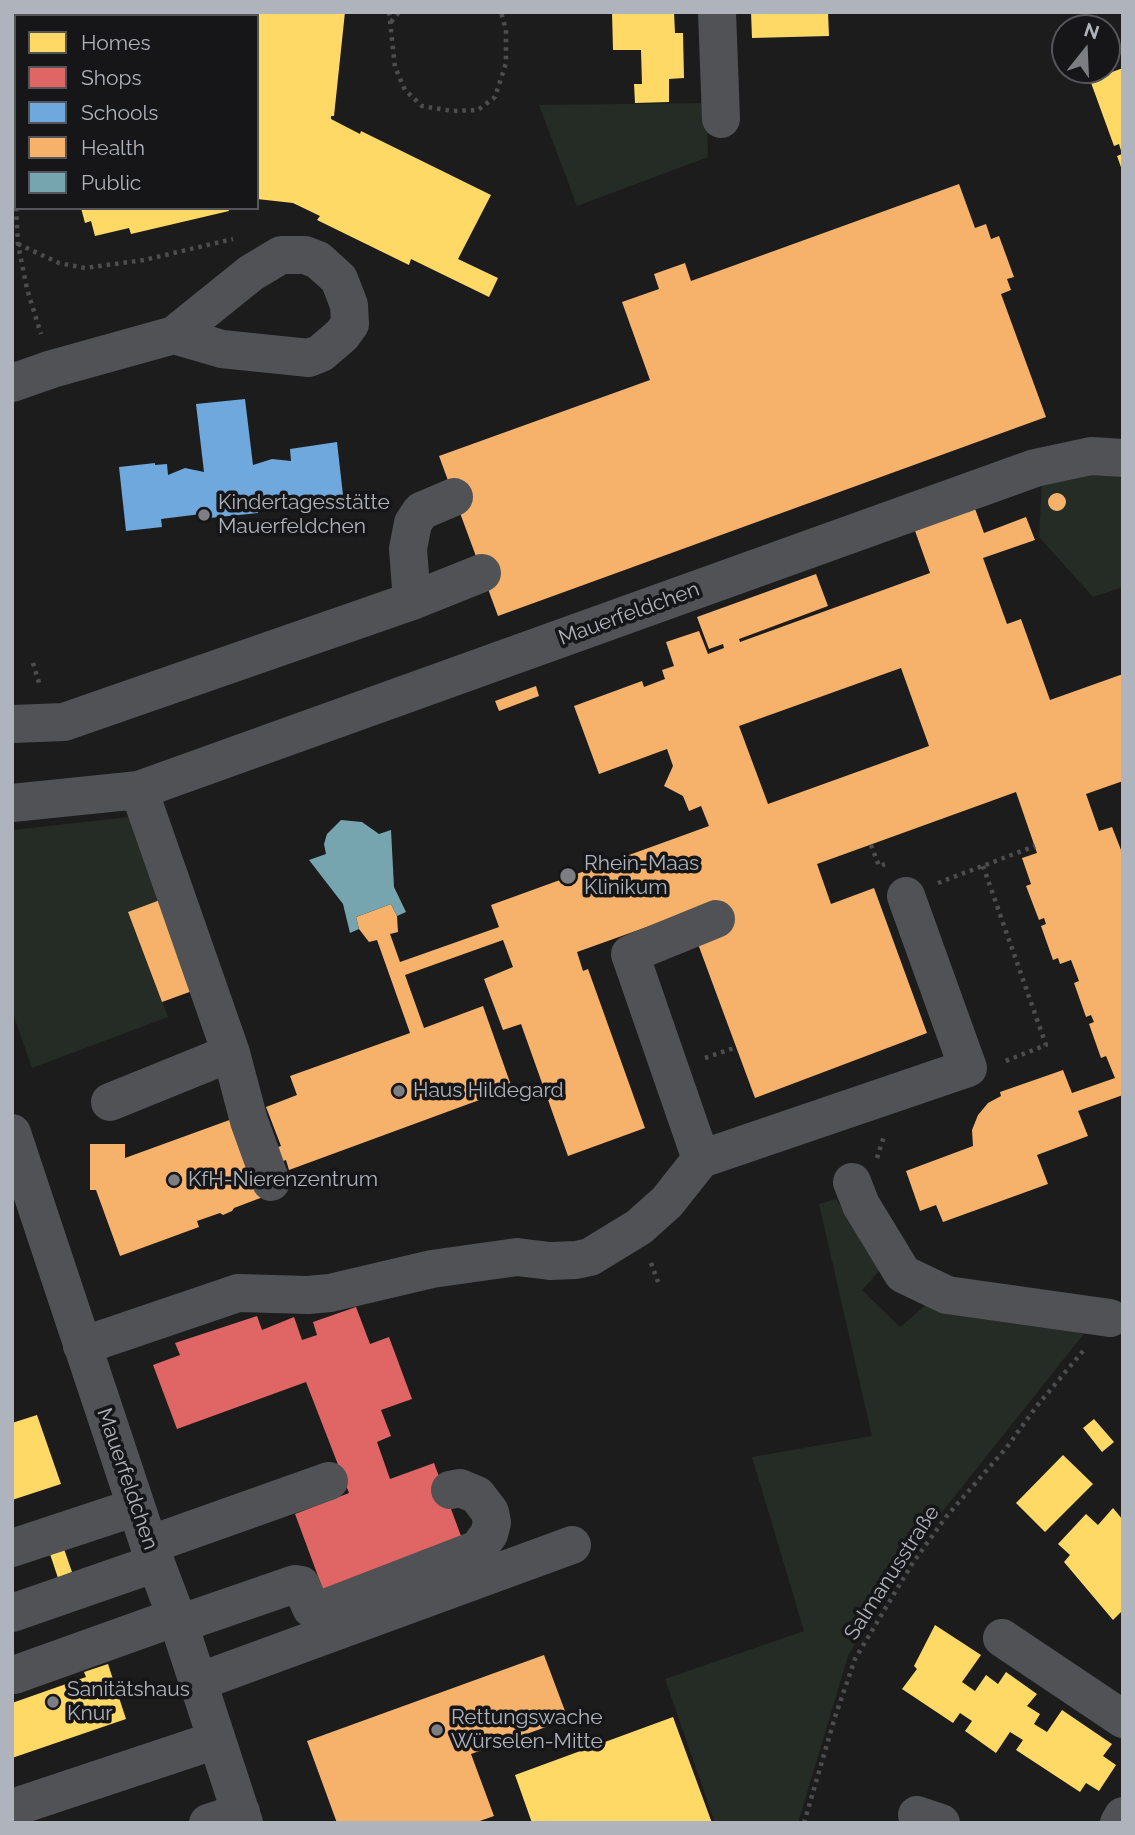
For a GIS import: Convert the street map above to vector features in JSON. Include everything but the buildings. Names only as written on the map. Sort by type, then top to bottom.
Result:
[{"type":"street","points":[[717,12],[721,119]]},
{"type":"street","points":[[12,383],[174,335],[251,273],[281,255],[305,255],[318,260],[339,279],[349,305],[350,324],[334,344],[309,358],[222,349],[174,335]]},
{"type":"street","name":"Mauerfeldchen","points":[[12,803],[139,790],[1035,468],[1091,456],[1123,458]]},
{"type":"street","points":[[412,601],[408,549],[413,523],[421,511],[454,497]]},
{"type":"street","points":[[12,724],[64,722],[412,601],[482,573]]},
{"type":"street","points":[[139,790],[231,1053],[249,1121],[271,1182]]},
{"type":"street","points":[[82,1346],[237,1293],[330,1293],[432,1269],[517,1257],[551,1261],[590,1257],[639,1227],[667,1202],[701,1159],[968,1068],[906,896]]},
{"type":"street","points":[[701,1159],[630,954],[716,919]]},
{"type":"street","points":[[110,1102],[231,1053]]},
{"type":"street","name":"Mauerfeldchen","points":[[12,1133],[136,1507],[198,1682],[216,1740],[231,1819]]},
{"type":"street","points":[[856,1193],[903,1274],[947,1295],[1110,1318]]},
{"type":"street","points":[[12,1613],[330,1481]]},
{"type":"street","points":[[14,1675],[295,1584],[301,1585],[311,1608],[320,1610],[478,1549],[489,1534],[492,1523],[490,1512],[477,1494],[460,1488],[450,1490]]},
{"type":"street","points":[[12,1548],[136,1507]]},
{"type":"street","points":[[198,1682],[572,1545]]},
{"type":"street","points":[[1002,1638],[1123,1719]]},
{"type":"street","points":[[12,1808],[216,1740]]},
{"type":"street","points":[[1119,1823],[1123,1816]]},
{"type":"path","points":[[389,12],[395,67],[405,90],[422,106],[452,111],[478,110],[495,97],[506,63],[506,30],[501,12]]},
{"type":"path","points":[[391,22],[399,12]]},
{"type":"path","points":[[16,210],[18,244],[27,289],[52,369]]},
{"type":"path","points":[[18,244],[60,263],[85,268],[144,260],[236,238],[242,243],[251,273]]},
{"type":"path","points":[[871,845],[876,858]]},
{"type":"path","points":[[906,896],[1035,846]]},
{"type":"path","points":[[968,1068],[980,1071],[1046,1045],[983,866]]},
{"type":"path","points":[[856,1193],[899,1092]]},
{"type":"path","name":"Salmanusstraße","points":[[804,1823],[855,1659],[912,1564],[946,1517],[1007,1447],[1036,1407],[1110,1318]]},
{"type":"shaded area","points":[[707,103],[708,157],[577,206],[539,105]]},
{"type":"shaded area","points":[[1094,471],[1123,478],[1123,587],[1093,597],[1039,537],[1042,482]]},
{"type":"shaded area","points":[[130,817],[161,900],[128,913],[168,1017],[32,1068],[12,1011],[12,830]]},
{"type":"shaded area","points":[[836,1199],[880,1270],[862,1290],[900,1327],[927,1304],[1090,1326],[904,1560],[848,1656],[798,1823],[715,1823],[665,1679],[804,1631],[752,1457],[872,1436],[819,1204]]},
{"type":"place","name":"Kindertagesstätte Mauerfeldchen","points":[[204,515]]},
{"type":"place","name":"Rhein-Maas Klinikum","points":[[568,876]]},
{"type":"place","name":"Haus Hildegard","points":[[399,1091]]},
{"type":"place","name":"KfH-Nierenzentrum","points":[[174,1180]]},
{"type":"place","name":"Sanitätshaus Knur","points":[[53,1702]]},
{"type":"place","name":"Rettungswache Würselen-Mitte","points":[[437,1730]]}]
